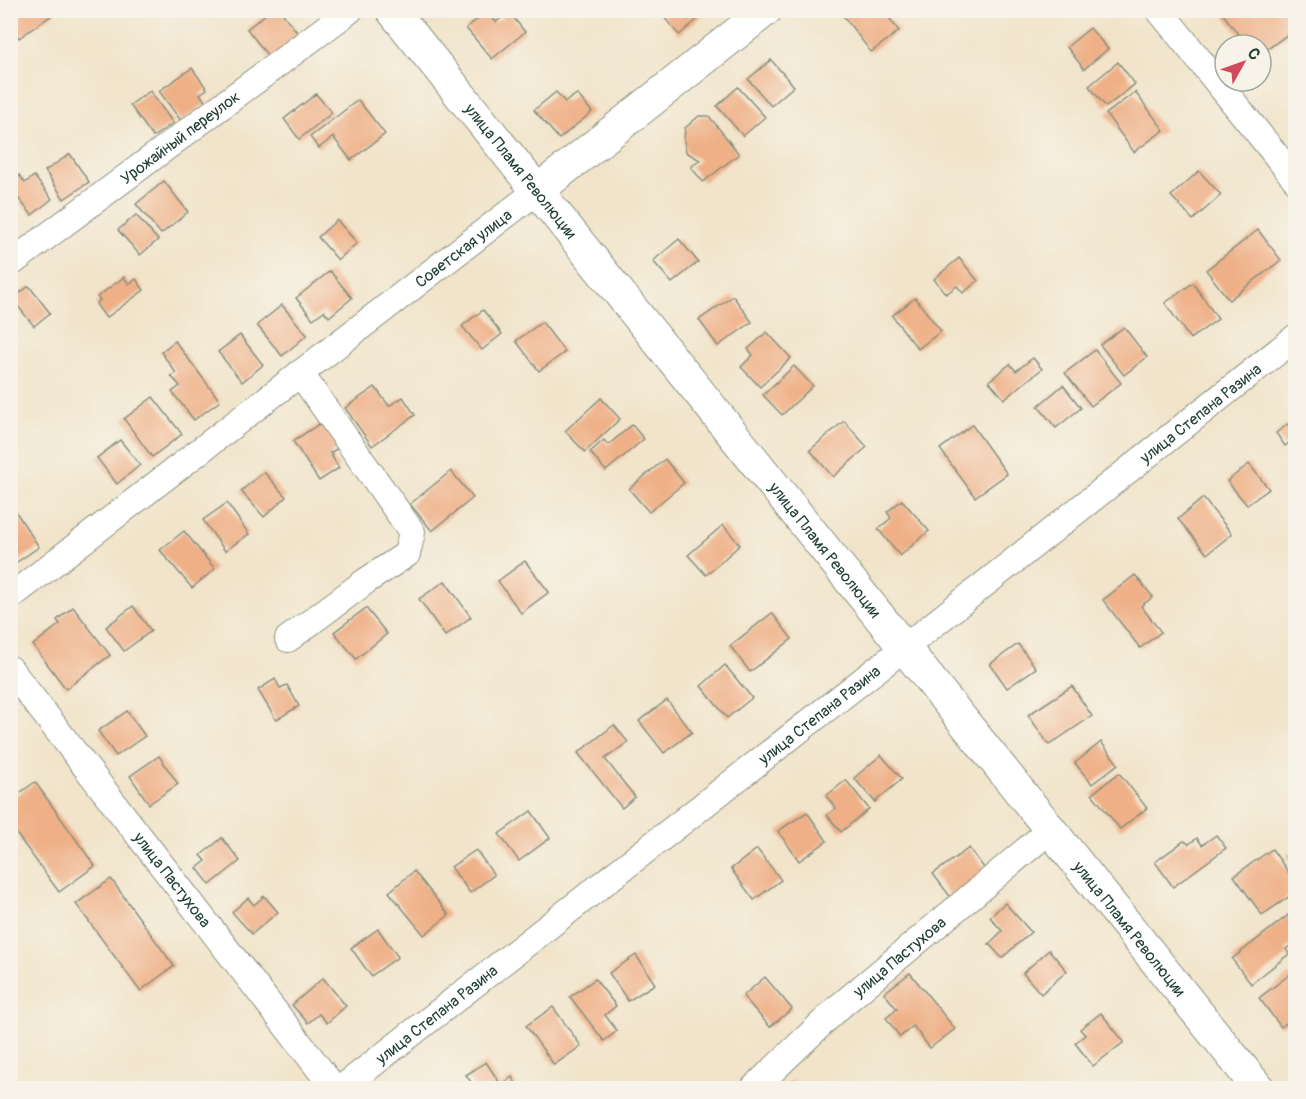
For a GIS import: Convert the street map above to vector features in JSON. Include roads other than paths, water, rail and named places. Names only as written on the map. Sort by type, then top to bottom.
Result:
[{"type":"street","name":"Урожайный переулок","points":[[10,264],[350,10]]},
{"type":"street","name":"улица Пламя Революции","points":[[392,10],[1258,1089]]},
{"type":"street","name":"Советская улица","points":[[10,597],[537,191],[766,10]]},
{"type":"street","points":[[1159,10],[1296,180]]},
{"type":"street","name":"улица Степана Разина","points":[[342,1089],[1296,337]]},
{"type":"street","points":[[288,639],[366,581],[407,555],[412,532],[300,373]]},
{"type":"street","name":"улица Пастухова","points":[[13,677],[334,1089]]},
{"type":"street","name":"улица Пастухова","points":[[754,1089],[839,1007],[1050,830]]}]
